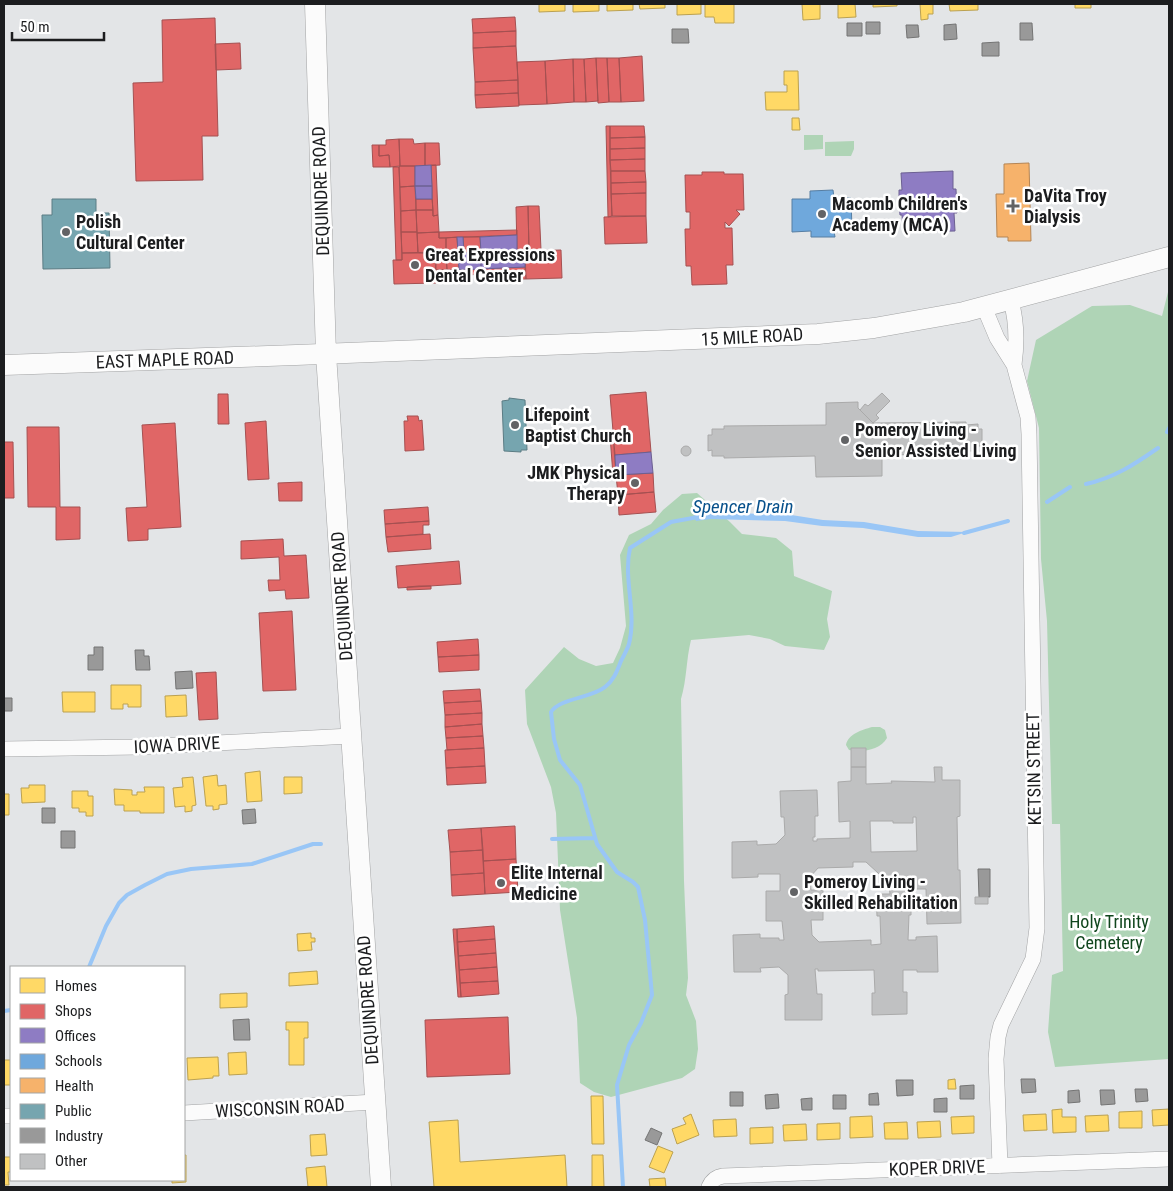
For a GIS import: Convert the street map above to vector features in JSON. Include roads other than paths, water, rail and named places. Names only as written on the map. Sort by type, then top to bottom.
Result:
[{"type":"main road","name":"DEQUINDRE ROAD","points":[[315,4],[326,354],[381,1187]]},
{"type":"main road","name":"15 MILE ROAD","points":[[326,354],[818,334],[883,327],[941,317],[1011,301],[1169,256]]},
{"type":"main road","name":"EAST MAPLE ROAD","points":[[4,365],[326,354]]},
{"type":"street","name":"KETSIN STREET","points":[[1011,301],[1017,348],[1014,366]]},
{"type":"street","name":"KETSIN STREET","points":[[984,307],[997,338],[1014,366],[1028,417],[1029,434],[1037,922],[1033,959],[1001,1025],[998,1037],[996,1059],[1000,1166]]},
{"type":"street","name":"IOWA DRIVE","points":[[4,749],[138,747],[351,736]]},
{"type":"street","name":"WISCONSIN ROAD","points":[[185,1113],[375,1102]]},
{"type":"street","name":"KOPER DRIVE","points":[[709,1187],[716,1177],[723,1176],[1169,1159]]},
{"type":"water","points":[[698,513],[785,514],[823,520],[864,522],[918,531],[967,532],[951,537],[918,537],[863,528],[822,526],[785,521],[711,519],[696,521],[694,515]]},
{"type":"waterway","name":"Spencer Drain","points":[[1167,432],[1169,428]]},
{"type":"waterway","name":"Spencer Drain","points":[[1086,484],[1115,474],[1158,448]]},
{"type":"waterway","name":"Spencer Drain","points":[[1047,502],[1070,487]]},
{"type":"waterway","name":"Spencer Drain","points":[[623,1187],[617,1085],[629,1045],[641,1023],[652,995],[645,920],[638,887],[617,872],[597,844],[580,785],[560,760],[554,739],[551,712],[561,704],[599,691],[608,684],[617,672],[628,646],[631,632],[632,620],[628,572],[630,548],[671,522],[698,517]]},
{"type":"waterway","name":"Spencer Drain","points":[[964,533],[1008,521]]},
{"type":"waterway","points":[[552,839],[594,838]]},
{"type":"waterway","points":[[89,966],[106,926],[119,903],[127,895],[145,885],[167,874],[191,869],[252,864],[313,844],[321,844]]},
{"type":"waterway","points":[[4,1011],[10,1010]]},
{"type":"place","name":"DaVita Troy Dialysis","points":[[1013,206]]},
{"type":"place","name":"Macomb Children's Academy (MCA)","points":[[822,214]]},
{"type":"place","name":"Polish Cultural Center","points":[[66,232]]},
{"type":"place","name":"Great Expressions Dental Center","points":[[415,265]]},
{"type":"place","name":"Lifepoint Baptist Church","points":[[515,425]]},
{"type":"place","name":"Pomeroy Living - Senior Assisted Living","points":[[845,440]]},
{"type":"place","name":"JMK Physical Therapy","points":[[635,483]]},
{"type":"place","name":"Elite Internal Medicine","points":[[501,883]]},
{"type":"place","name":"Pomeroy Living - Skilled Rehabilitation","points":[[794,892]]},
{"type":"park label","name":"Holy Trinity Cemetery","points":[[1109,932]]}]
